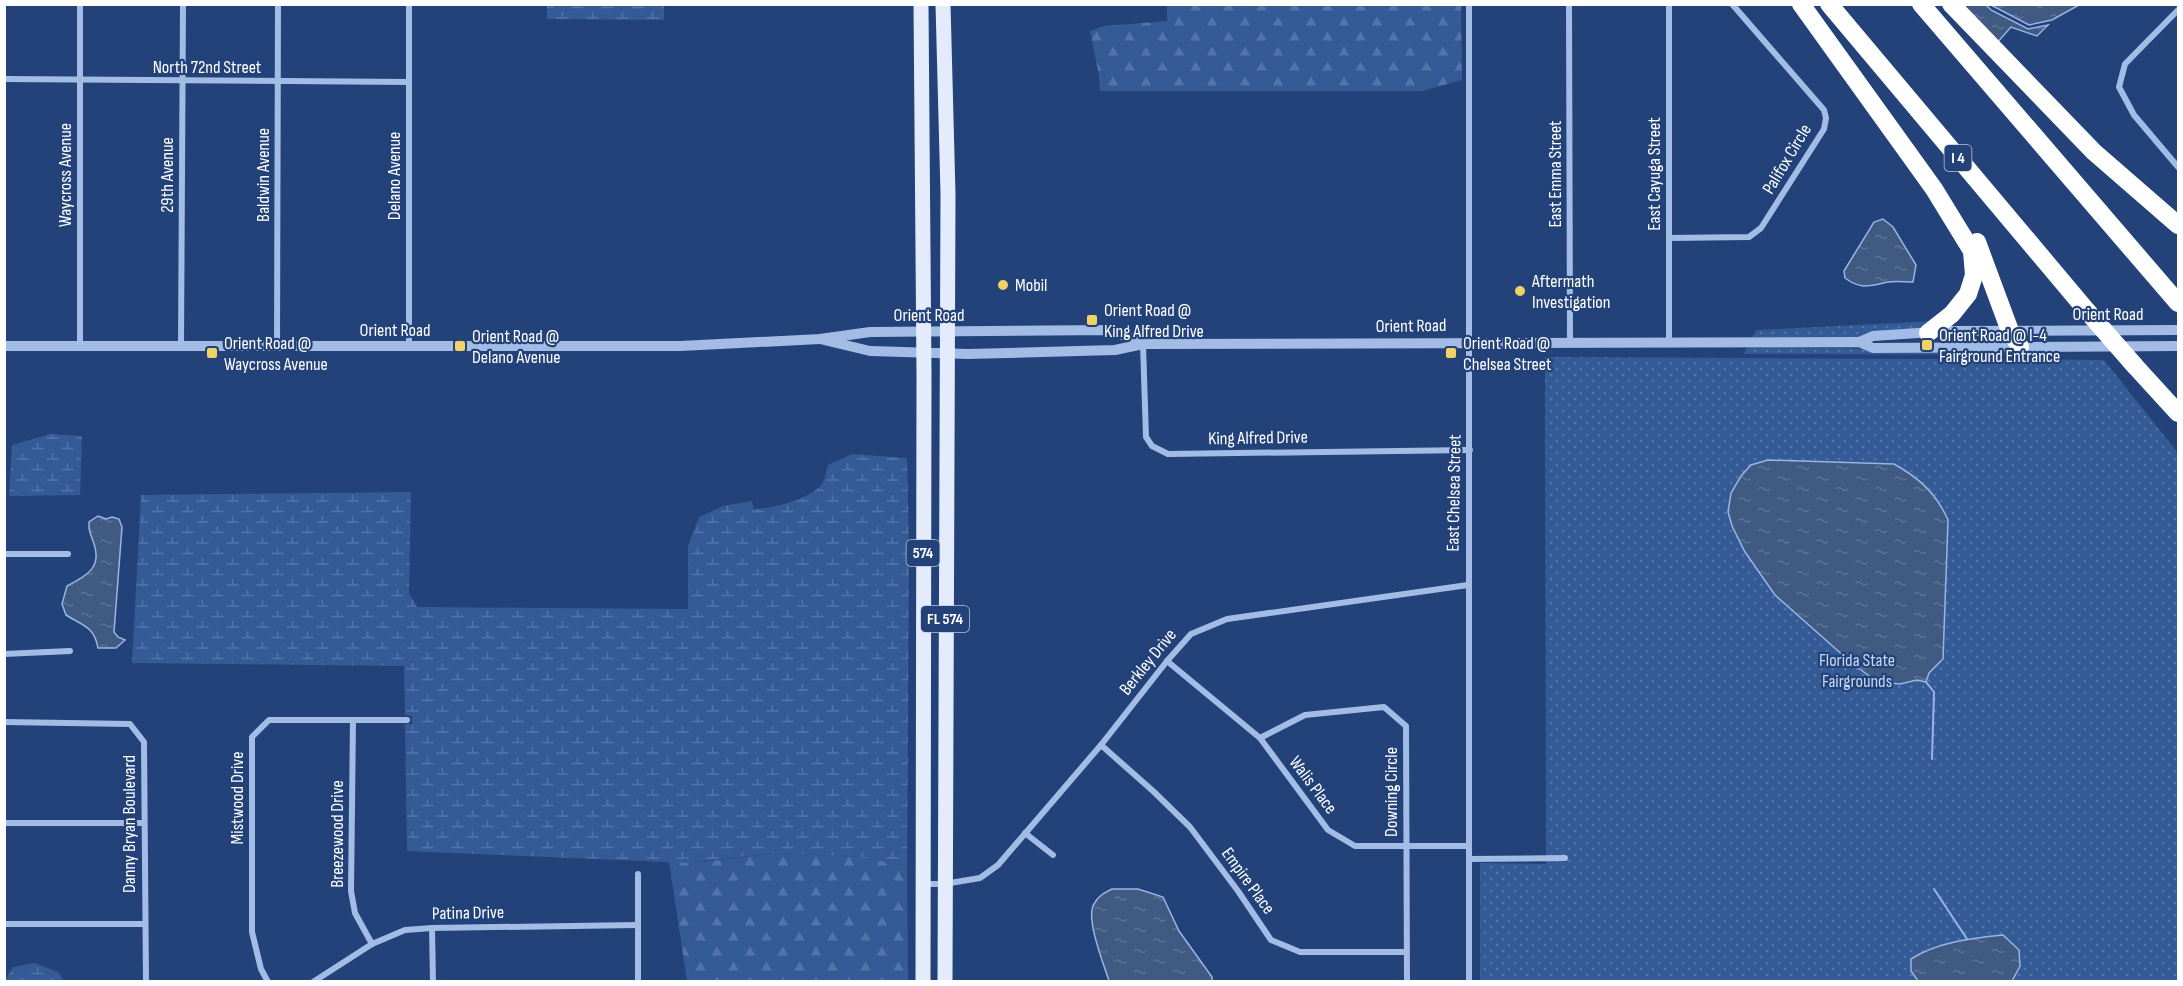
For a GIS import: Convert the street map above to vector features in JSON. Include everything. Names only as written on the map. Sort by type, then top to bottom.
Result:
[{"type":"highway","points":[[1801,4],[1934,189],[1977,242],[2010,331],[2020,347]]},
{"type":"highway","name":"I 4","points":[[1828,4],[2087,311],[2178,413]]},
{"type":"highway","points":[[1921,4],[2178,303]]},
{"type":"highway","points":[[1951,4],[2094,152],[2178,225]]},
{"type":"highway","points":[[1928,333],[1952,314],[1968,294],[1974,275],[1972,250],[1934,189]]},
{"type":"main road","name":"574","points":[[921,4],[924,332],[923,981]]},
{"type":"main road","name":"FL 574","points":[[943,4],[948,194],[945,981]]},
{"type":"street","name":"Waycross Avenue","points":[[80,4],[80,346]]},
{"type":"street","name":"29th Avenue","points":[[181,346],[183,4]]},
{"type":"street","name":"Baldwin Avenue","points":[[277,346],[278,4]]},
{"type":"street","name":"Delano Avenue","points":[[409,4],[409,346]]},
{"type":"street","name":"East Chelsea Street","points":[[1469,4],[1469,981]]},
{"type":"street","name":"East Emma Street","points":[[1569,4],[1570,343]]},
{"type":"street","name":"East Cayuga Street","points":[[1669,4],[1669,343]]},
{"type":"street","name":"Palifox Circle","points":[[1669,238],[1749,237],[1755,234],[1824,129],[1826,118],[1824,110],[1732,4]]},
{"type":"street","points":[[2178,10],[2126,64],[2119,87],[2134,115],[2178,167]]},
{"type":"street","name":"North 72nd Street","points":[[4,79],[409,82]]},
{"type":"street","name":"Orient Road","points":[[4,346],[680,346],[820,339],[870,332],[1111,330],[1143,344]]},
{"type":"street","name":"Orient Road","points":[[820,339],[870,351],[947,353],[1115,350],[1143,344],[1859,342],[1873,336],[1928,333],[2178,330]]},
{"type":"street","name":"Orient Road","points":[[1859,342],[1873,348],[2178,346]]},
{"type":"street","name":"King Alfred Drive","points":[[1143,344],[1146,437],[1152,446],[1168,454],[1470,450]]},
{"type":"street","points":[[4,554],[68,554]]},
{"type":"street","name":"Berkley Drive","points":[[923,884],[945,884],[980,878],[998,865],[1101,745],[1191,634],[1227,619],[1468,585]]},
{"type":"street","points":[[4,654],[70,651]]},
{"type":"street","name":"Walis Place","points":[[1167,661],[1260,738],[1328,830],[1355,846],[1469,846]]},
{"type":"street","name":"Downing Circle","points":[[1260,738],[1305,716],[1384,707],[1406,726],[1407,981]]},
{"type":"street","name":"Mistwood Drive","points":[[268,981],[261,969],[252,933],[252,737],[269,720],[407,720]]},
{"type":"street","name":"Breezewood Drive","points":[[352,720],[351,891],[355,913],[372,944]]},
{"type":"street","name":"Danny Bryan Boulevard","points":[[4,722],[130,724],[144,742],[146,981]]},
{"type":"street","name":"Empire Place","points":[[1101,745],[1190,827],[1271,940],[1300,952],[1406,952]]},
{"type":"street","points":[[4,823],[144,823]]},
{"type":"street","points":[[1025,832],[1053,855]]},
{"type":"street","points":[[1469,859],[1565,858]]},
{"type":"street","points":[[638,874],[638,981]]},
{"type":"street","points":[[4,924],[145,924]]},
{"type":"street","name":"Patina Drive","points":[[313,981],[372,944],[405,930],[638,925]]},
{"type":"street","points":[[432,928],[433,981]]},
{"type":"green space","points":[[547,5],[664,5],[664,20],[547,19]]},
{"type":"green space","points":[[1167,5],[1461,5],[1462,80],[1422,91],[1100,91],[1090,31],[1104,26],[1167,21]]},
{"type":"green space","points":[[1937,321],[1926,328],[1856,338],[1753,337],[1756,330]]},
{"type":"green space","points":[[1748,346],[2017,352],[2020,355],[1744,354]]},
{"type":"green space","name":"Florida State Fairgrounds","points":[[1545,357],[2104,360],[2178,453],[2178,981],[1480,981],[1480,863],[1546,864]]},
{"type":"green space","points":[[50,434],[82,436],[80,495],[9,496],[12,445]]},
{"type":"green space","points":[[852,454],[907,458],[909,550],[907,866],[860,857],[775,853],[689,863],[407,851],[405,724],[412,724],[412,716],[405,715],[404,666],[132,663],[141,495],[411,492],[409,593],[417,607],[688,609],[688,546],[699,517],[723,506],[752,501],[754,509],[762,509],[800,499],[822,484],[828,465]]},
{"type":"green space","points":[[775,853],[860,857],[907,866],[908,981],[687,981],[669,862],[703,862]]},
{"type":"green space","points":[[35,963],[58,972],[64,981],[5,981],[13,967]]},
{"type":"water","points":[[1958,5],[1986,5],[1991,10],[2028,29],[2048,25],[2037,36],[2011,27],[1996,44]]},
{"type":"water","points":[[1991,5],[2079,5],[2052,20],[2029,25]]},
{"type":"water","points":[[1883,219],[1893,227],[1916,265],[1913,282],[1861,286],[1851,282],[1845,278],[1844,271],[1874,222]]},
{"type":"water","points":[[1768,460],[1894,464],[1919,481],[1938,502],[1948,520],[1943,659],[1929,673],[1926,682],[1917,680],[1900,684],[1878,682],[1854,665],[1775,595],[1745,552],[1728,512],[1731,493],[1741,476],[1751,465]]},
{"type":"water","points":[[98,516],[106,519],[112,517],[119,519],[122,527],[114,632],[125,640],[116,648],[98,648],[91,631],[66,615],[62,604],[67,586],[87,574],[95,564],[96,550],[89,522]]},
{"type":"water","points":[[1112,889],[1138,889],[1163,897],[1179,931],[1212,977],[1212,981],[1109,981],[1093,930],[1092,911],[1097,899]]},
{"type":"water","points":[[2003,935],[2019,950],[2020,966],[2012,981],[1918,981],[1911,971],[1911,959],[1932,948],[1968,939]]},
{"type":"waterway","points":[[1926,682],[1934,692],[1932,759]]},
{"type":"waterway","points":[[1934,889],[1967,939]]},
{"type":"place","name":"Mobil","points":[[1003,285]]},
{"type":"place","name":"Aftermath Investigation","points":[[1520,291]]},
{"type":"place","name":"Orient Road @ King Alfred Drive","points":[[1092,320]]},
{"type":"place","name":"Orient Road @ I-4 Fairground Entrance","points":[[1927,345]]},
{"type":"place","name":"Orient Road @ Delano Avenue","points":[[460,346]]},
{"type":"place","name":"Orient Road @ Waycross Avenue","points":[[212,353]]},
{"type":"place","name":"Orient Road @ Chelsea Street","points":[[1451,353]]}]
